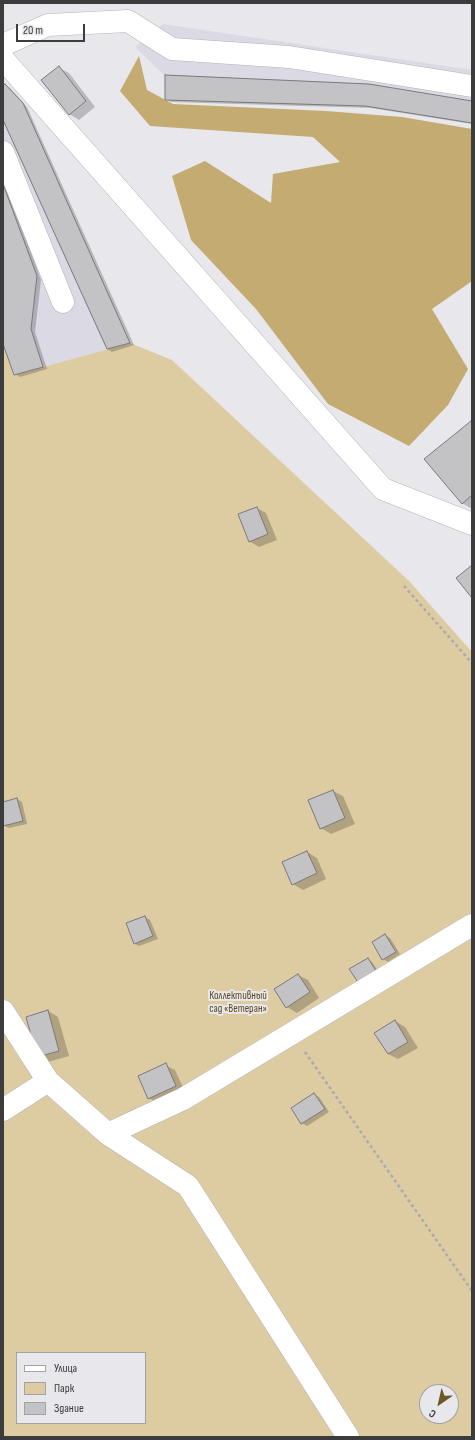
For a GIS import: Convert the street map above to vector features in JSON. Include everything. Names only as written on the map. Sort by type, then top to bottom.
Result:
[{"type":"lane","points":[[3,45],[48,25],[128,21],[172,49],[289,57],[472,86]]},
{"type":"lane","points":[[3,59],[383,489],[472,524]]},
{"type":"lane","points":[[3,152],[63,302]]},
{"type":"lane","points":[[108,1134],[183,1099],[472,925]]},
{"type":"lane","points":[[3,1011],[48,1081],[108,1134],[188,1186],[348,1437]]},
{"type":"lane","points":[[3,1110],[48,1081]]},
{"type":"path","points":[[404,586],[472,663]]},
{"type":"path","points":[[292,1033],[472,1291]]},
{"type":"shaded area","points":[[163,24],[472,70],[472,123],[365,106],[165,100],[164,75],[135,47]]},
{"type":"shaded area","points":[[139,56],[147,90],[173,104],[326,111],[402,117],[472,129],[472,281],[432,309],[468,369],[448,405],[409,446],[328,404],[256,309],[191,240],[172,176],[205,161],[271,203],[273,174],[340,162],[313,137],[150,126],[120,91]]},
{"type":"shaded area","points":[[3,83],[23,103],[130,343],[14,375],[3,344]]},
{"type":"green space","name":"Коллективный сад «Ветеран»","points":[[130,343],[172,360],[409,581],[472,652],[472,1437],[3,1437],[3,344],[14,375]]},
{"type":"building","points":[[59,66],[86,101],[69,115],[41,80]]},
{"type":"building","points":[[165,75],[369,84],[472,101],[472,123],[365,106],[165,100]]},
{"type":"building","points":[[5,84],[23,103],[130,343],[107,349],[3,120],[3,85]]},
{"type":"building","points":[[3,184],[37,276],[31,329],[43,367],[14,375],[3,344]]},
{"type":"building","points":[[471,421],[472,495],[462,504],[424,459]]},
{"type":"building","points":[[257,507],[268,534],[249,542],[238,514]]},
{"type":"building","points":[[472,565],[472,598],[456,578]]},
{"type":"building","points":[[333,790],[345,818],[320,829],[308,800]]},
{"type":"building","points":[[17,798],[23,821],[3,826],[3,802]]},
{"type":"building","points":[[307,851],[317,873],[292,885],[282,862]]},
{"type":"building","points":[[145,916],[153,936],[134,944],[126,923]]},
{"type":"building","points":[[385,934],[396,952],[382,960],[372,942]]},
{"type":"building","points":[[368,958],[378,974],[360,985],[349,969]]},
{"type":"building","points":[[298,974],[310,992],[286,1008],[274,989]]},
{"type":"building","points":[[48,1010],[59,1051],[37,1057],[26,1017]]},
{"type":"building","points":[[395,1020],[408,1042],[388,1054],[374,1033]]},
{"type":"building","points":[[166,1063],[176,1086],[148,1099],[138,1076]]},
{"type":"building","points":[[314,1093],[325,1109],[301,1124],[291,1108]]}]
